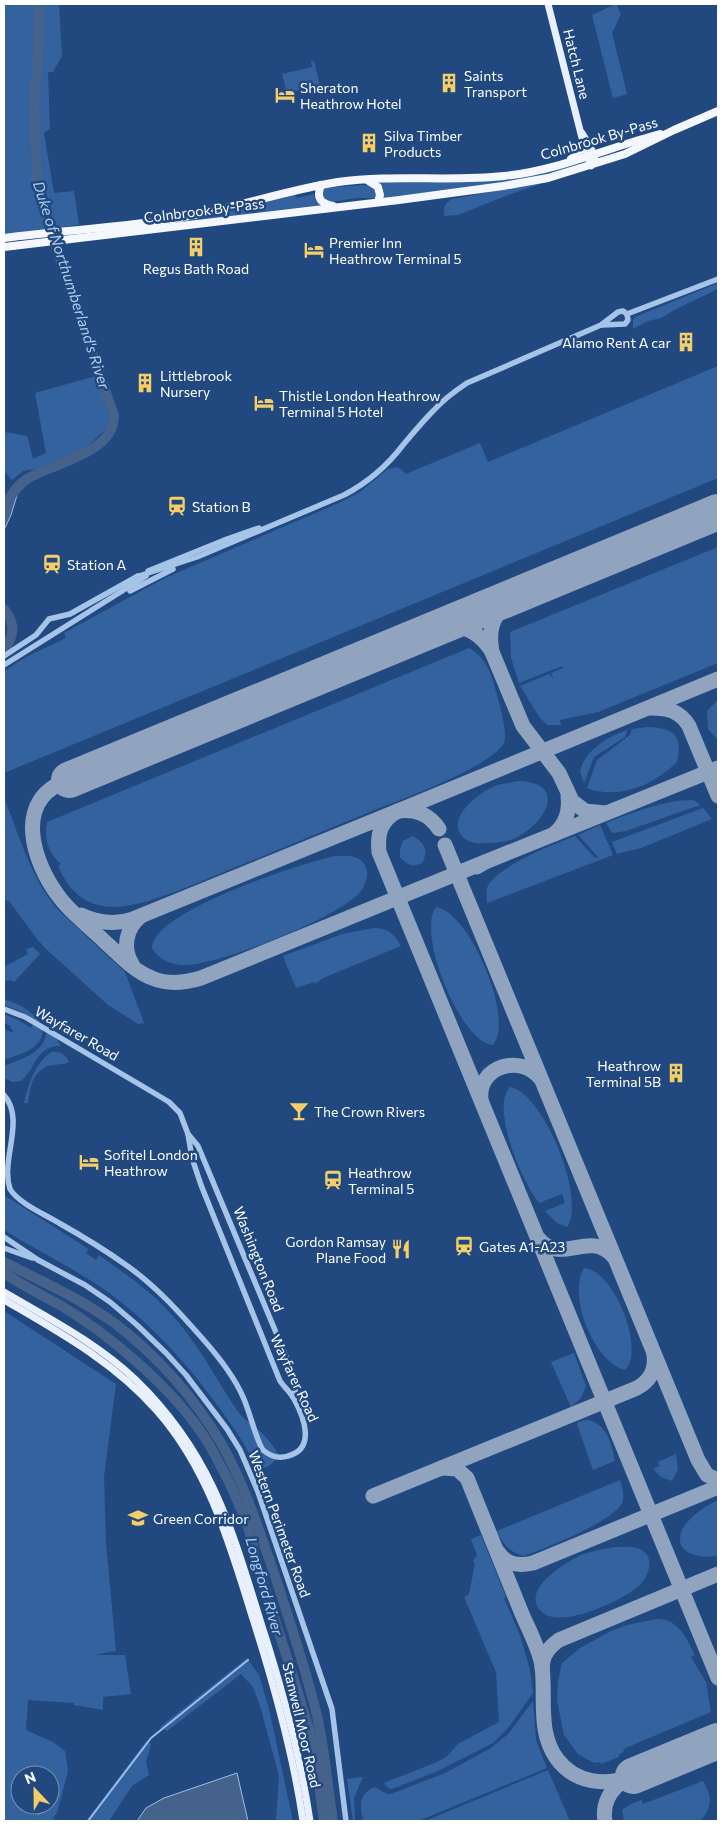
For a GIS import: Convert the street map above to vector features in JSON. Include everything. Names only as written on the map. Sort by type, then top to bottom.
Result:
[{"type":"highway","points":[[674,130],[718,111]]},
{"type":"highway","name":"Colnbrook By-Pass","points":[[4,238],[182,218],[321,185],[365,179],[515,174],[568,162],[674,130]]},
{"type":"highway","name":"Colnbrook By-Pass","points":[[4,247],[503,186],[548,178],[594,165],[632,152],[674,130]]},
{"type":"highway","points":[[568,162],[584,145]]},
{"type":"highway","points":[[365,179],[378,187],[380,192],[378,202]]},
{"type":"highway","points":[[321,185],[318,194],[320,200],[326,205],[336,207]]},
{"type":"main road","name":"Hatch Lane","points":[[548,4],[584,145],[590,155]]},
{"type":"main road","name":"Hatch Lane","points":[[581,131],[594,165]]},
{"type":"main road","name":"Stanwell Moor Road","points":[[4,1292],[84,1338],[120,1365],[136,1379],[170,1416],[203,1465],[233,1534],[276,1667],[292,1729],[310,1821]]},
{"type":"main road","name":"Stanwell Moor Road","points":[[4,1300],[103,1360],[129,1382],[164,1420],[197,1469],[222,1523],[267,1662],[286,1734],[302,1821]]},
{"type":"street","points":[[136,577],[197,557],[270,525],[344,496],[379,471],[433,411],[467,383],[601,325],[621,311],[628,314],[718,278]]},
{"type":"street","points":[[601,325],[617,323],[622,325],[627,322],[628,314]]},
{"type":"street","points":[[614,316],[617,323]]},
{"type":"street","points":[[4,656],[36,635],[49,619],[70,614],[160,565],[246,531],[270,525]]},
{"type":"street","points":[[108,601],[197,557]]},
{"type":"street","points":[[4,665],[108,601],[160,565]]},
{"type":"street","name":"Wayfarer Road","points":[[4,1009],[25,1017],[169,1102],[180,1113],[188,1134],[192,1158],[201,1185],[280,1381],[294,1399],[306,1428],[305,1440],[297,1452],[289,1456],[273,1456],[264,1450],[259,1443],[250,1412],[236,1382],[173,1305],[127,1265],[22,1201],[7,1189],[5,1161],[12,1113],[9,1102],[4,1095]]},
{"type":"street","name":"Washington Road","points":[[188,1134],[198,1146],[295,1378],[294,1399]]},
{"type":"street","name":"Western Perimeter Road","points":[[4,1237],[38,1260],[91,1289],[110,1302],[150,1337],[186,1375],[240,1450],[261,1500],[332,1709],[346,1821]]},
{"type":"street","name":"Western Perimeter Road","points":[[4,1248],[38,1260]]},
{"type":"shaded area","points":[[4,4],[39,4],[38,57],[34,102],[37,185],[50,229],[47,233],[4,238]]},
{"type":"shaded area","points":[[41,4],[59,4],[62,56],[53,72],[48,72],[50,129],[44,133],[54,193],[74,191],[79,225],[51,228],[39,184],[36,102],[40,57]]},
{"type":"shaded area","points":[[616,4],[621,14],[612,33],[627,94],[613,98],[592,15]]},
{"type":"shaded area","points":[[311,61],[314,61],[321,90],[318,91],[317,86],[287,93],[282,74],[312,67]]},
{"type":"shaded area","points":[[587,161],[550,174],[492,184],[383,198],[383,187],[378,181],[526,176]]},
{"type":"shaded area","points":[[552,180],[458,215],[444,216],[445,206],[452,199]]},
{"type":"shaded area","points":[[371,185],[377,193],[375,198],[357,198],[330,202],[323,199],[322,190],[324,189]]},
{"type":"shaded area","points":[[295,194],[296,198],[314,194],[316,201],[321,205],[256,213],[251,206]]},
{"type":"shaded area","points":[[249,206],[253,214],[151,226]]},
{"type":"shaded area","points":[[718,283],[718,289],[661,318],[648,321],[633,329],[635,317]]},
{"type":"shaded area","points":[[718,366],[718,478],[4,773],[4,671],[26,657],[66,638],[64,633],[165,578],[341,502],[360,492],[388,469],[398,467],[406,474],[480,443],[488,462]]},
{"type":"shaded area","points":[[96,376],[111,424],[87,447],[37,469],[23,471],[12,480],[4,471],[4,432],[27,436],[33,459],[46,453],[35,393]]},
{"type":"shaded area","points":[[14,488],[18,492],[4,530],[4,497]]},
{"type":"shaded area","points":[[718,547],[718,663],[598,712],[560,720],[561,725],[548,725],[540,718],[520,686],[549,674],[554,679],[551,673],[563,668],[562,666],[519,683],[511,658],[510,632]]},
{"type":"shaded area","points":[[469,648],[480,657],[491,674],[502,712],[505,739],[501,747],[493,755],[477,765],[418,793],[188,887],[151,900],[115,907],[98,905],[83,898],[69,886],[58,866],[61,864],[53,855],[48,845],[46,834],[47,822]]},
{"type":"shaded area","points":[[718,700],[718,740],[708,729],[707,711]]},
{"type":"shaded area","points":[[647,727],[664,729],[674,735],[679,745],[677,762],[658,777],[635,788],[611,792],[587,788],[597,760],[630,735],[632,729]]},
{"type":"shaded area","points":[[627,730],[625,737],[594,757],[584,783],[580,771],[586,757],[605,740]]},
{"type":"shaded area","points":[[521,781],[536,784],[545,790],[548,798],[541,817],[533,826],[513,839],[500,842],[470,842],[462,836],[458,829],[458,821],[461,813],[474,799],[495,786]]},
{"type":"shaded area","points":[[4,798],[26,856],[48,897],[57,909],[125,972],[144,1023],[138,1024],[108,1005],[45,948],[9,901],[4,900]]},
{"type":"shaded area","points":[[694,800],[700,805],[626,831],[612,833],[606,823],[660,804]]},
{"type":"shaded area","points":[[703,808],[712,819],[641,848],[617,854],[612,842]]},
{"type":"shaded area","points":[[600,825],[613,855],[487,903],[487,888],[492,880],[501,872],[526,857],[575,836],[595,858],[598,857],[578,835]]},
{"type":"shaded area","points":[[413,836],[425,848],[422,863],[416,865],[408,864],[400,857],[403,841]]},
{"type":"shaded area","points":[[335,856],[352,856],[359,859],[366,866],[367,876],[361,891],[349,902],[329,914],[250,949],[201,963],[184,965],[170,963],[161,958],[152,948],[159,934],[176,919],[201,904],[263,878]]},
{"type":"shaded area","points":[[436,907],[449,913],[462,927],[485,968],[498,1013],[498,1032],[493,1045],[480,1040],[467,1026],[455,1007],[445,985],[432,939],[431,920]]},
{"type":"shaded area","points":[[374,928],[383,929],[390,933],[401,946],[323,978],[315,984],[314,982],[296,988],[283,956],[342,934]]},
{"type":"shaded area","points":[[33,947],[40,954],[14,982],[11,980],[4,981],[4,967],[28,954],[26,949]]},
{"type":"shaded area","points":[[4,1000],[27,1010],[40,1022],[42,1030],[41,1037],[33,1048],[4,1060],[4,1029],[14,1033],[10,1026],[4,1022],[4,1014],[31,1028],[35,1022],[34,1019],[22,1012],[4,1005]]},
{"type":"shaded area","points":[[49,1026],[61,1046],[53,1047],[41,1054],[21,1081],[13,1082],[4,1078],[4,1066],[26,1057],[39,1048],[43,1043],[47,1027]]},
{"type":"shaded area","points":[[51,1052],[62,1054],[69,1062],[46,1067],[41,1070],[34,1079],[28,1103],[24,1103],[36,1069]]},
{"type":"shaded area","points":[[510,1087],[523,1093],[536,1107],[548,1126],[558,1148],[571,1194],[572,1213],[567,1227],[557,1223],[545,1211],[565,1203],[562,1194],[539,1203],[525,1180],[511,1146],[504,1111],[505,1097]]},
{"type":"shaded area","points":[[4,1195],[87,1248],[86,1253],[96,1260],[99,1255],[154,1297],[189,1336],[239,1413],[262,1433],[274,1447],[278,1454],[273,1463],[258,1469],[237,1433],[210,1395],[164,1341],[130,1309],[86,1277],[4,1230]]},
{"type":"shaded area","points":[[584,1268],[595,1272],[606,1281],[623,1312],[632,1345],[630,1360],[625,1370],[614,1365],[603,1355],[586,1326],[579,1294],[580,1280]]},
{"type":"shaded area","points":[[4,1311],[116,1384],[104,1477],[106,1543],[116,1651],[93,1655],[125,1655],[131,1694],[103,1697],[103,1710],[74,1705],[74,1703],[28,1700],[26,1730],[53,1742],[65,1751],[68,1771],[60,1802],[60,1765],[10,1765],[10,1815],[55,1815],[53,1818],[57,1821],[4,1821]]},
{"type":"shaded area","points":[[574,1353],[586,1386],[581,1398],[571,1407],[551,1362]]},
{"type":"shaded area","points":[[587,1420],[599,1425],[607,1435],[615,1461],[593,1470],[577,1424]]},
{"type":"shaded area","points":[[676,1454],[678,1469],[672,1481],[661,1477],[653,1469],[660,1466],[658,1462]]},
{"type":"shaded area","points":[[620,1480],[623,1497],[622,1503],[616,1510],[592,1526],[545,1548],[523,1556],[507,1547],[497,1531]]},
{"type":"shaded area","points":[[718,1500],[718,1556],[690,1553],[681,1545],[682,1530],[693,1516]]},
{"type":"shaded area","points":[[481,1535],[520,1635],[530,1670],[533,1693],[509,1727],[493,1743],[438,1771],[392,1789],[388,1788],[384,1783],[437,1762],[446,1757],[458,1744],[499,1722],[496,1672],[464,1597],[469,1594],[475,1564],[473,1561],[477,1555],[471,1539]]},
{"type":"shaded area","points":[[615,1547],[637,1548],[647,1555],[649,1560],[648,1570],[644,1581],[640,1585],[620,1598],[592,1611],[563,1617],[551,1617],[542,1612],[536,1604],[536,1595],[540,1586],[547,1578],[565,1564],[581,1555]]},
{"type":"shaded area","points":[[657,1619],[671,1622],[681,1631],[688,1642],[695,1655],[691,1657],[706,1682],[711,1712],[623,1749],[624,1752],[619,1754],[619,1757],[601,1764],[600,1762],[594,1763],[578,1754],[564,1735],[557,1701],[558,1681],[562,1663],[580,1648],[611,1631],[627,1625]]},
{"type":"shaded area","points":[[247,1658],[259,1675],[269,1709],[293,1821],[276,1821],[279,1776],[261,1709],[253,1687],[241,1674],[167,1731],[160,1727]]},
{"type":"shaded area","points":[[533,1701],[536,1740],[547,1768],[418,1821],[363,1821],[362,1801],[369,1790],[375,1787],[387,1794],[391,1794],[445,1773],[491,1748],[508,1734]]},
{"type":"shaded area","points":[[147,1740],[151,1744],[146,1762],[149,1775],[132,1786],[109,1821],[86,1821]]},
{"type":"shaded area","points":[[548,1770],[570,1821],[425,1821]]},
{"type":"shaded area","points":[[237,1773],[248,1821],[137,1821],[146,1808],[164,1798]]},
{"type":"shaded area","points":[[363,1777],[354,1798],[355,1821],[353,1821],[347,1779]]},
{"type":"shaded area","points":[[703,1781],[710,1802],[707,1811],[700,1821],[624,1821],[622,1810],[629,1805],[641,1800],[643,1804]]},
{"type":"waterway","name":"Duke of Northumberland's River","points":[[4,506],[11,495],[27,479],[80,456],[104,440],[111,429],[114,416],[50,229],[37,185],[34,102],[38,57],[39,4]]},
{"type":"waterway","name":"Duke of Northumberland's River","points":[[4,609],[12,627],[7,646]]},
{"type":"waterway","name":"Duke of Northumberland's River","points":[[4,1262],[87,1305],[129,1334],[173,1377],[199,1409],[221,1443],[252,1510],[304,1667],[314,1702],[325,1758],[333,1821]]},
{"type":"waterway","name":"Longford River","points":[[4,1273],[79,1317],[119,1346],[174,1399],[203,1435],[229,1482],[248,1529],[255,1558],[313,1742],[324,1821]]},
{"type":"waterway","points":[[88,1821],[151,1738],[248,1660]]},
{"type":"taxiway","points":[[492,652],[491,634],[494,621],[514,596]]},
{"type":"taxiway","points":[[429,631],[449,627],[462,628],[474,633],[484,641],[492,652],[523,726],[559,773],[572,801],[585,811],[605,813]]},
{"type":"taxiway","points":[[718,679],[398,811],[384,823],[379,839],[379,852],[718,1678]]},
{"type":"taxiway","points":[[651,708],[673,711],[682,717],[689,726],[718,796]]},
{"type":"taxiway","points":[[477,867],[485,862],[718,768]]},
{"type":"taxiway","points":[[69,780],[51,789],[40,801],[34,816],[33,832],[36,850],[42,867],[60,898],[76,915],[132,967],[145,975],[164,982],[183,982],[201,978],[485,862]]},
{"type":"taxiway","points":[[554,834],[562,826],[566,817],[568,796]]},
{"type":"taxiway","points":[[81,915],[107,922],[133,919],[398,811],[411,811],[422,814],[439,829]]},
{"type":"taxiway","points":[[445,845],[698,1460],[707,1475],[718,1480]]},
{"type":"taxiway","points":[[132,964],[127,951],[127,938],[132,926],[141,916]]},
{"type":"taxiway","points":[[481,1100],[482,1088],[486,1079],[502,1067],[512,1065],[523,1067],[533,1071],[541,1079]]},
{"type":"taxiway","points":[[538,1238],[547,1246],[556,1249],[595,1246],[604,1249],[614,1257]]},
{"type":"taxiway","points":[[373,1496],[637,1388],[649,1378],[654,1366],[654,1355]]},
{"type":"taxiway","points":[[443,1468],[457,1469],[467,1478],[536,1644],[542,1666],[547,1737],[557,1759],[573,1774],[592,1781],[612,1781],[633,1776]]},
{"type":"taxiway","points":[[498,1552],[505,1560],[514,1564],[533,1563],[718,1487]]},
{"type":"taxiway","points":[[542,1668],[547,1652],[559,1640],[718,1574]]},
{"type":"taxiway","points":[[710,1744],[718,1739]]},
{"type":"taxiway","points":[[605,1821],[604,1815],[608,1798],[611,1792],[625,1780]]},
{"type":"runway","points":[[69,780],[718,512]]},
{"type":"runway","points":[[633,1776],[718,1741]]},
{"type":"place","name":"Saints Transport","points":[[449,83]]},
{"type":"place","name":"Sheraton Heathrow Hotel","points":[[285,95]]},
{"type":"place","name":"Silva Timber Products","points":[[369,143]]},
{"type":"place","name":"Regus Bath Road","points":[[196,247]]},
{"type":"place","name":"Premier Inn Heathrow Terminal 5","points":[[314,250]]},
{"type":"place","name":"Alamo Rent A car","points":[[686,342]]},
{"type":"place","name":"Littlebrook Nursery","points":[[145,383]]},
{"type":"place","name":"Thistle London Heathrow Terminal 5 Hotel","points":[[264,403]]},
{"type":"place","name":"Station B","points":[[177,506]]},
{"type":"place","name":"Station A","points":[[52,564]]},
{"type":"place","name":"Heathrow Terminal 5B","points":[[676,1073]]},
{"type":"place","name":"The Crown Rivers","points":[[299,1111]]},
{"type":"place","name":"Sofitel London Heathrow","points":[[89,1162]]},
{"type":"place","name":"Heathrow Terminal 5","points":[[333,1180]]},
{"type":"place","name":"Gates A1-A23","points":[[464,1246]]},
{"type":"place","name":"Gordon Ramsay Plane Food","points":[[401,1249]]},
{"type":"place","name":"Green Corridor","points":[[138,1518]]}]
